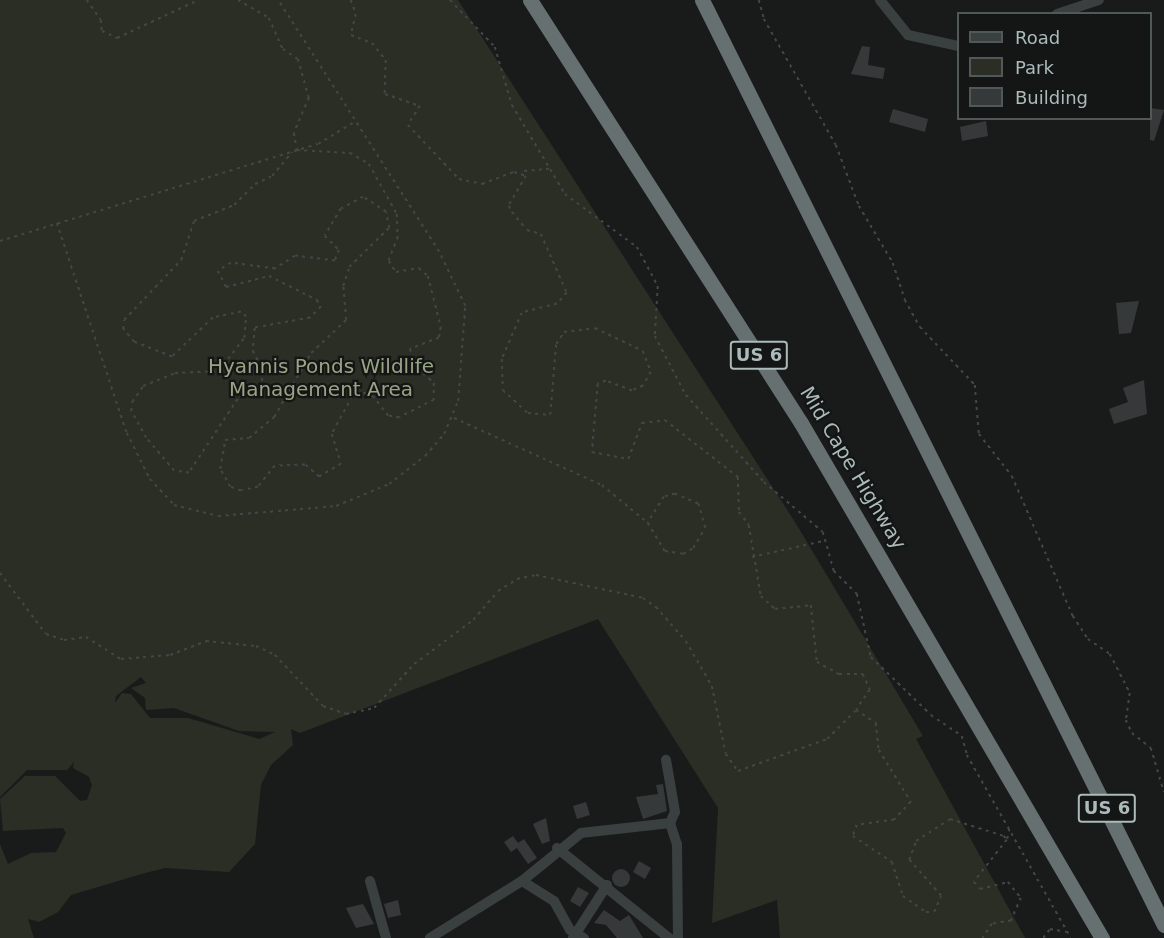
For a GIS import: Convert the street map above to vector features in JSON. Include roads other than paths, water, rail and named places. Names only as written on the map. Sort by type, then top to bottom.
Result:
[{"type":"highway","name":"Mid Cape Highway","points":[[530,0],[801,423],[1102,938]]},
{"type":"highway","name":"US 6","points":[[702,0],[1164,925]]},
{"type":"street","points":[[880,0],[908,35],[957,46]]},
{"type":"street","points":[[1062,12],[1092,1]]},
{"type":"street","points":[[666,760],[675,806],[670,823],[677,844],[678,938]]},
{"type":"street","points":[[430,938],[522,881],[557,848],[587,831],[670,823]]},
{"type":"street","points":[[557,848],[608,885],[669,938]]},
{"type":"street","points":[[370,881],[386,938]]},
{"type":"street","points":[[522,881],[559,905],[577,936],[608,885]]},
{"type":"park label","name":"Hyannis Ponds Wildlife Management Area","points":[[321,378]]}]
